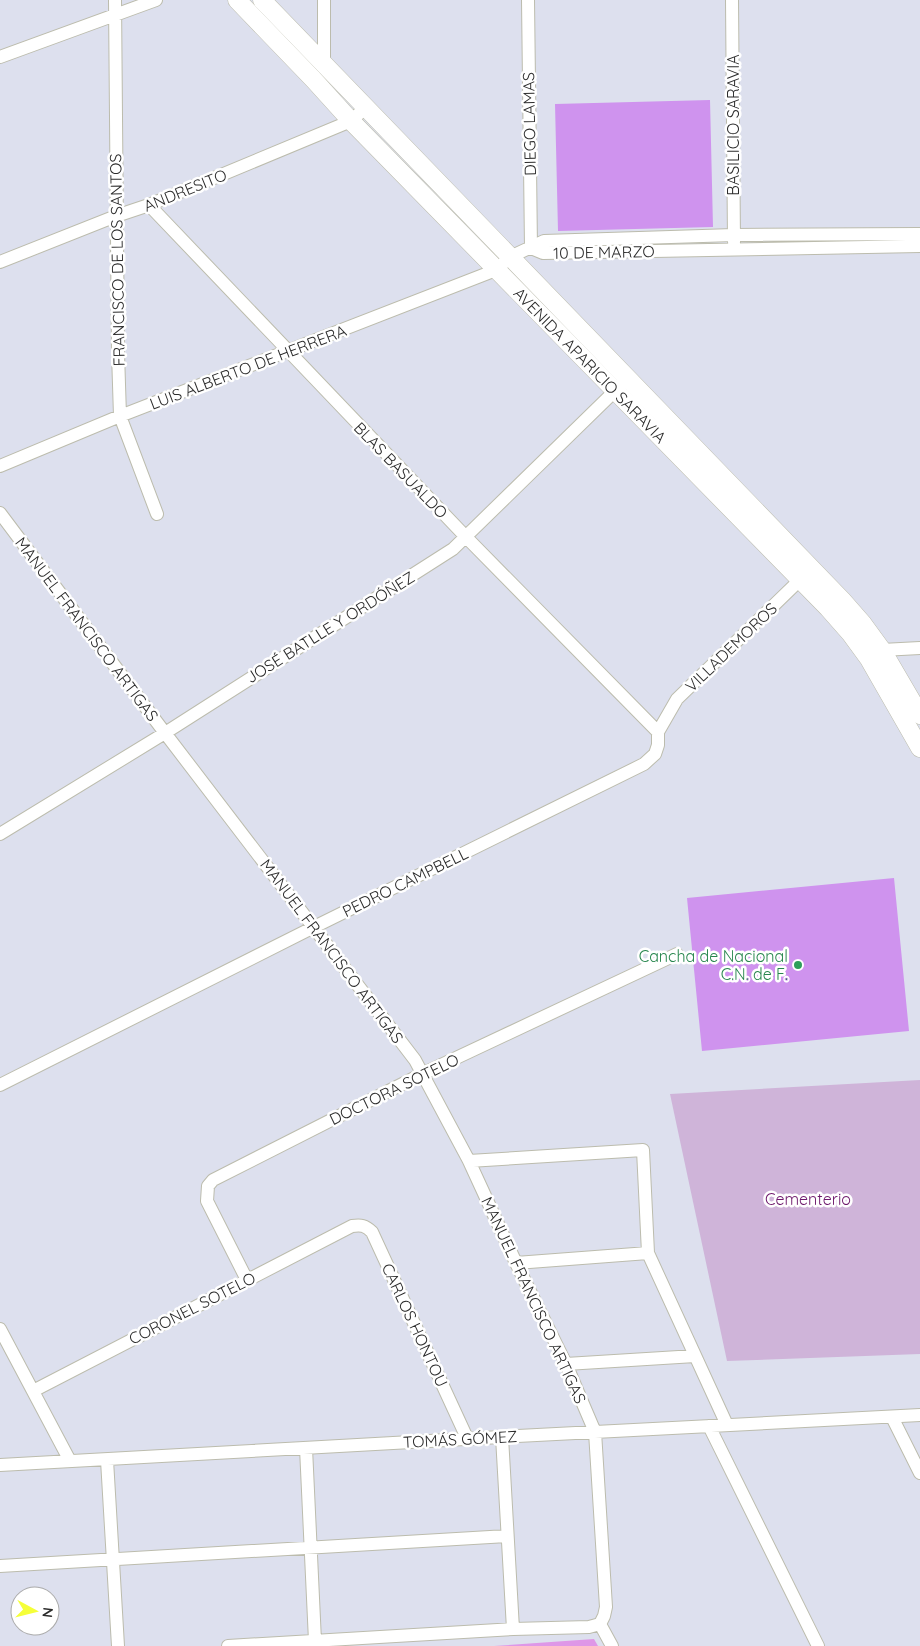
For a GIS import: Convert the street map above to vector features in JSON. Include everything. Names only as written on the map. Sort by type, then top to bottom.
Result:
[{"type":"street","name":"FRANCISCO DE LOS SANTOS","points":[[115,0],[116,216],[120,416],[157,514]]},
{"type":"street","points":[[0,58],[156,0]]},
{"type":"street","name":"AVENIDA APARICIO SARAVIA","points":[[237,0],[319,73],[365,108],[627,378],[857,629],[882,650],[920,715]]},
{"type":"street","name":"AVENIDA APARICIO SARAVIA","points":[[262,0],[319,73],[351,121],[614,392],[806,574]]},
{"type":"street","points":[[319,73],[324,0]]},
{"type":"street","name":"DIEGO LAMAS","points":[[528,0],[531,248]]},
{"type":"street","name":"BASILICIO SARAVIA","points":[[732,0],[735,250]]},
{"type":"street","name":"ANDRESITO","points":[[0,262],[116,216],[149,205],[351,121],[365,108]]},
{"type":"street","name":"BLAS BASUALDO","points":[[149,205],[466,537],[658,732]]},
{"type":"street","name":"10 DE MARZO","points":[[531,248],[544,242],[734,235],[920,234]]},
{"type":"street","name":"10 DE MARZO","points":[[531,248],[544,253],[920,246]]},
{"type":"street","points":[[496,270],[510,257],[531,248]]},
{"type":"street","name":"LUIS ALBERTO DE HERRERA","points":[[0,466],[120,416],[496,270]]},
{"type":"street","name":"JOSÉ BATLLE Y ORDÓÑEZ","points":[[0,834],[165,733],[453,549],[627,378]]},
{"type":"street","name":"MANUEL FRANCISCO ARTIGAS","points":[[0,513],[414,1060],[469,1161],[516,1263],[566,1364],[595,1432],[606,1607],[600,1624]]},
{"type":"street","name":"VILLADEMOROS","points":[[658,732],[677,700],[806,574]]},
{"type":"street","name":"AVENIDA APARICIO SARAVIA","points":[[857,629],[869,658],[920,748]]},
{"type":"street","points":[[882,650],[920,648]]},
{"type":"street","name":"PEDRO CAMPBELL","points":[[0,1085],[644,764],[655,754],[658,745],[658,732]]},
{"type":"street","name":"DOCTORA SOTELO","points":[[247,1280],[207,1201],[208,1186],[213,1180],[422,1074],[677,954]]},
{"type":"street","points":[[469,1161],[643,1150],[648,1253],[727,1425]]},
{"type":"street","name":"CORONEL SOTELO","points":[[33,1391],[352,1226]]},
{"type":"street","name":"CARLOS HONTOU","points":[[352,1226],[366,1226],[372,1232],[467,1438]]},
{"type":"street","points":[[516,1263],[648,1253]]},
{"type":"street","points":[[0,1329],[70,1461]]},
{"type":"street","points":[[566,1364],[695,1356]]},
{"type":"street","name":"TOMÁS GÓMEZ","points":[[0,1465],[467,1438],[920,1416]]},
{"type":"street","points":[[892,1417],[920,1473]]},
{"type":"street","points":[[708,1426],[818,1646]]},
{"type":"street","points":[[502,1437],[513,1629]]},
{"type":"street","points":[[306,1448],[315,1640]]},
{"type":"street","points":[[107,1460],[118,1646]]},
{"type":"street","points":[[0,1566],[507,1536]]},
{"type":"street","points":[[228,1646],[513,1629],[589,1627],[600,1624],[612,1646]]},
{"type":"shaded area","points":[[710,100],[713,227],[558,231],[555,104]]},
{"type":"shaded area","name":"Cancha de Nacional C.N. de F.","points":[[894,878],[909,1031],[702,1051],[687,898]]},
{"type":"shaded area","points":[[594,1639],[598,1646],[494,1646]]},
{"type":"green space","name":"Cementerio","points":[[920,1080],[920,1354],[727,1361],[670,1094]]},
{"type":"place","name":"Cancha de Nacional C.N. de F.","points":[[798,965]]}]
